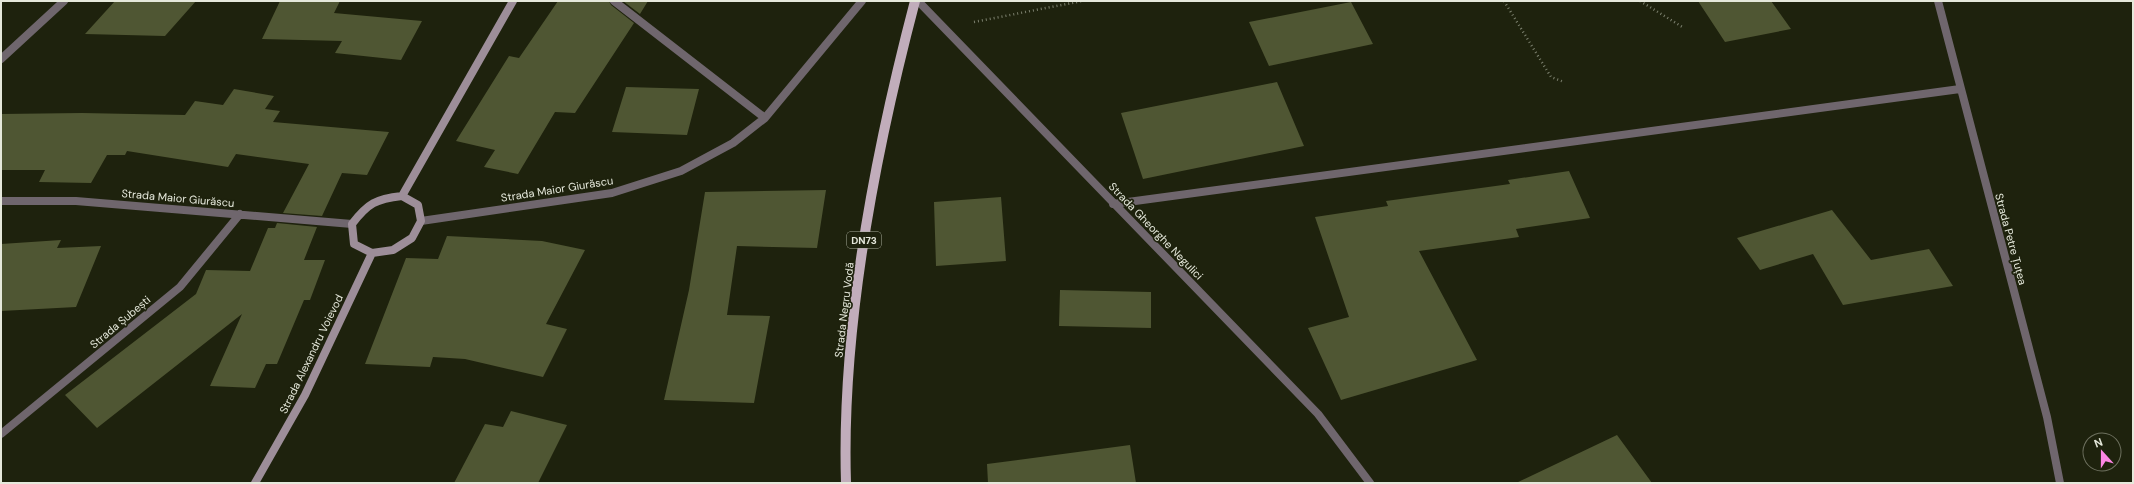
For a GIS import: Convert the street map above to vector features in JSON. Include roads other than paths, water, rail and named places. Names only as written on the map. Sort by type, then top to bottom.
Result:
[{"type":"main road","points":[[402,196],[513,1]]},
{"type":"main road","name":"Strada Negru Vodă","points":[[846,483],[849,366],[863,246],[896,69],[915,1]]},
{"type":"main road","points":[[402,196],[418,205],[421,221],[412,238],[393,250],[372,254],[354,244],[352,224],[364,208],[382,198],[402,196]]},
{"type":"main road","name":"Strada Alexandru Voievod","points":[[255,483],[305,395],[372,254]]},
{"type":"street","points":[[1,59],[64,1]]},
{"type":"street","points":[[614,1],[765,118]]},
{"type":"street","name":"Strada Maior Giurăscu","points":[[421,221],[612,193],[681,171],[733,143],[765,118],[862,1]]},
{"type":"street","name":"Strada Gheorghe Negulici","points":[[918,1],[946,28],[1113,204],[1318,414],[1370,483]]},
{"type":"street","name":"Strada Petre Țuțea","points":[[1938,1],[2047,417],[2060,483]]},
{"type":"street","points":[[1113,204],[1960,89]]},
{"type":"street","name":"Strada Maior Giurăscu","points":[[1,201],[76,201],[352,224]]},
{"type":"street","name":"Strada Șubești","points":[[1,434],[180,287],[240,214]]}]
